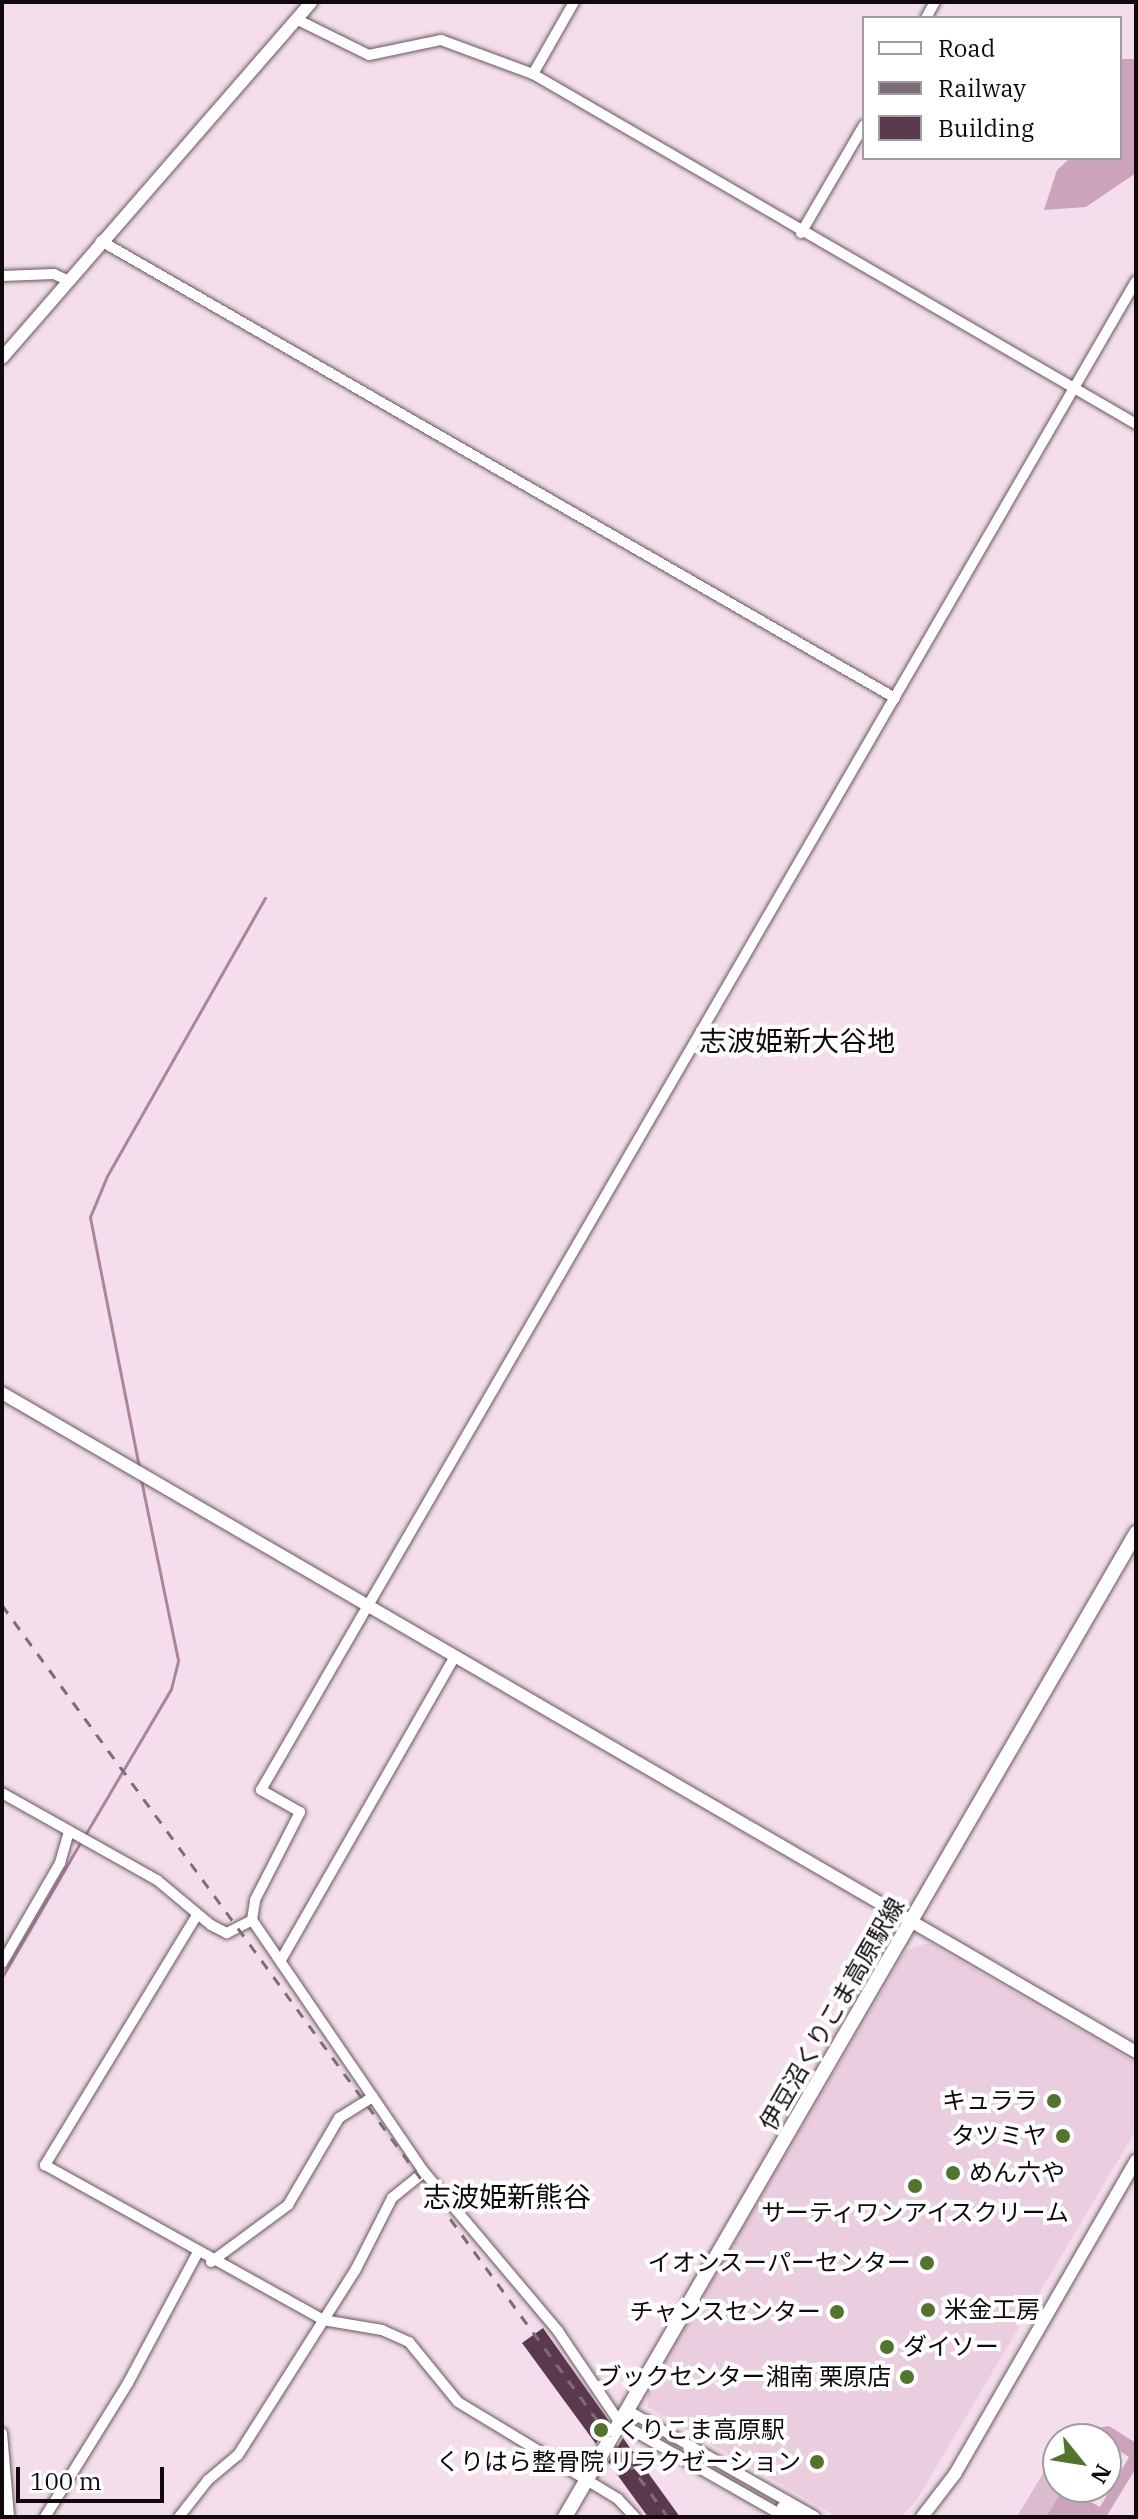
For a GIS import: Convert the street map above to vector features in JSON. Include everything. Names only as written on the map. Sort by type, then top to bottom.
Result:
[{"type":"main road","name":"伊豆沼くりこま高原駅線","points":[[565,2517],[1136,1533]]},
{"type":"street","points":[[2,358],[311,2]]},
{"type":"street","points":[[533,74],[574,2]]},
{"type":"street","points":[[296,19],[369,55],[441,40],[533,74],[801,233],[1136,424]]},
{"type":"street","points":[[801,233],[862,128]]},
{"type":"street","points":[[101,241],[895,698]]},
{"type":"street","points":[[2,276],[54,274],[69,281]]},
{"type":"street","points":[[785,2517],[702,2470],[624,2417],[558,2331],[424,2172],[252,1920],[255,1900],[300,1812],[261,1790],[365,1604],[1136,281]]},
{"type":"street","points":[[2,1393],[1136,2052]]},
{"type":"street","points":[[281,1960],[455,1656]]},
{"type":"street","points":[[2,1793],[157,1880],[197,1915],[227,1933],[252,1920]]},
{"type":"street","points":[[2,1963],[60,1863],[72,1834]]},
{"type":"street","points":[[197,1915],[45,2165],[211,2262],[323,2320],[382,2330],[409,2342],[458,2402],[618,2499],[635,2517]]},
{"type":"street","points":[[211,2262],[288,2205],[339,2118],[373,2097]]},
{"type":"street","points":[[922,2517],[955,2474],[1136,2160]]},
{"type":"street","points":[[179,2517],[208,2480],[238,2455],[323,2320],[392,2198],[424,2172]]},
{"type":"street","points":[[45,2517],[128,2383],[197,2254]]},
{"type":"street","points":[[624,2417],[698,2453],[815,2517]]},
{"type":"street","points":[[2,2433],[9,2517]]},
{"type":"street","points":[[698,2453],[702,2470]]},
{"type":"street","points":[[759,2488],[799,2517]]},
{"type":"shaded area","points":[[1122,59],[1136,59],[1136,173],[1086,207],[1044,210],[1057,170],[1068,160],[1122,160]]},
{"type":"shaded area","points":[[929,1943],[1136,2063],[1136,2130],[916,2501],[900,2517],[837,2517],[648,2407],[647,2393],[906,1950]]},
{"type":"shaded area","points":[[1122,2434],[1136,2443],[1136,2468],[1122,2491],[1122,2469],[1129,2457],[1122,2452]]},
{"type":"shaded area","points":[[1042,2475],[1042,2503],[1054,2503],[1046,2517],[1017,2517]]},
{"type":"shaded area","points":[[1054,2503],[1092,2503],[1100,2507],[1102,2503],[1115,2503],[1106,2517],[1046,2517]]},
{"type":"building","points":[[543,2328],[609,2421],[596,2444],[522,2343]]},
{"type":"building","points":[[623,2438],[680,2517],[648,2517],[608,2462]]},
{"type":"waterway","points":[[139,1467],[90,1217],[107,1176],[265,898]]},
{"type":"waterway","points":[[85,1835],[171,1689],[178,1660],[141,1479]]},
{"type":"waterway","points":[[2,1977],[81,1841]]},
{"type":"railway","points":[[2,1605],[668,2517]]},
{"type":"place","name":"キュララ","points":[[1054,2101]]},
{"type":"place","name":"タツミヤ","points":[[1063,2136]]},
{"type":"place","name":"めん六や","points":[[953,2173]]},
{"type":"place","name":"サーティワンアイスクリーム","points":[[915,2186]]},
{"type":"place","name":"イオンスーパーセンター","points":[[927,2263]]},
{"type":"place","name":"米金工房","points":[[928,2310]]},
{"type":"place","name":"チャンスセンター","points":[[837,2312]]},
{"type":"place","name":"ダイソー","points":[[887,2347]]},
{"type":"place","name":"ブックセンター湘南 栗原店","points":[[907,2377]]},
{"type":"place","name":"くりこま高原駅","points":[[601,2430]]},
{"type":"place","name":"くりはら整骨院 リラクゼーション","points":[[817,2462]]},
{"type":"district","name":"志波姫新大谷地","points":[[797,1041]]},
{"type":"district","name":"志波姫新熊谷","points":[[507,2197]]}]
